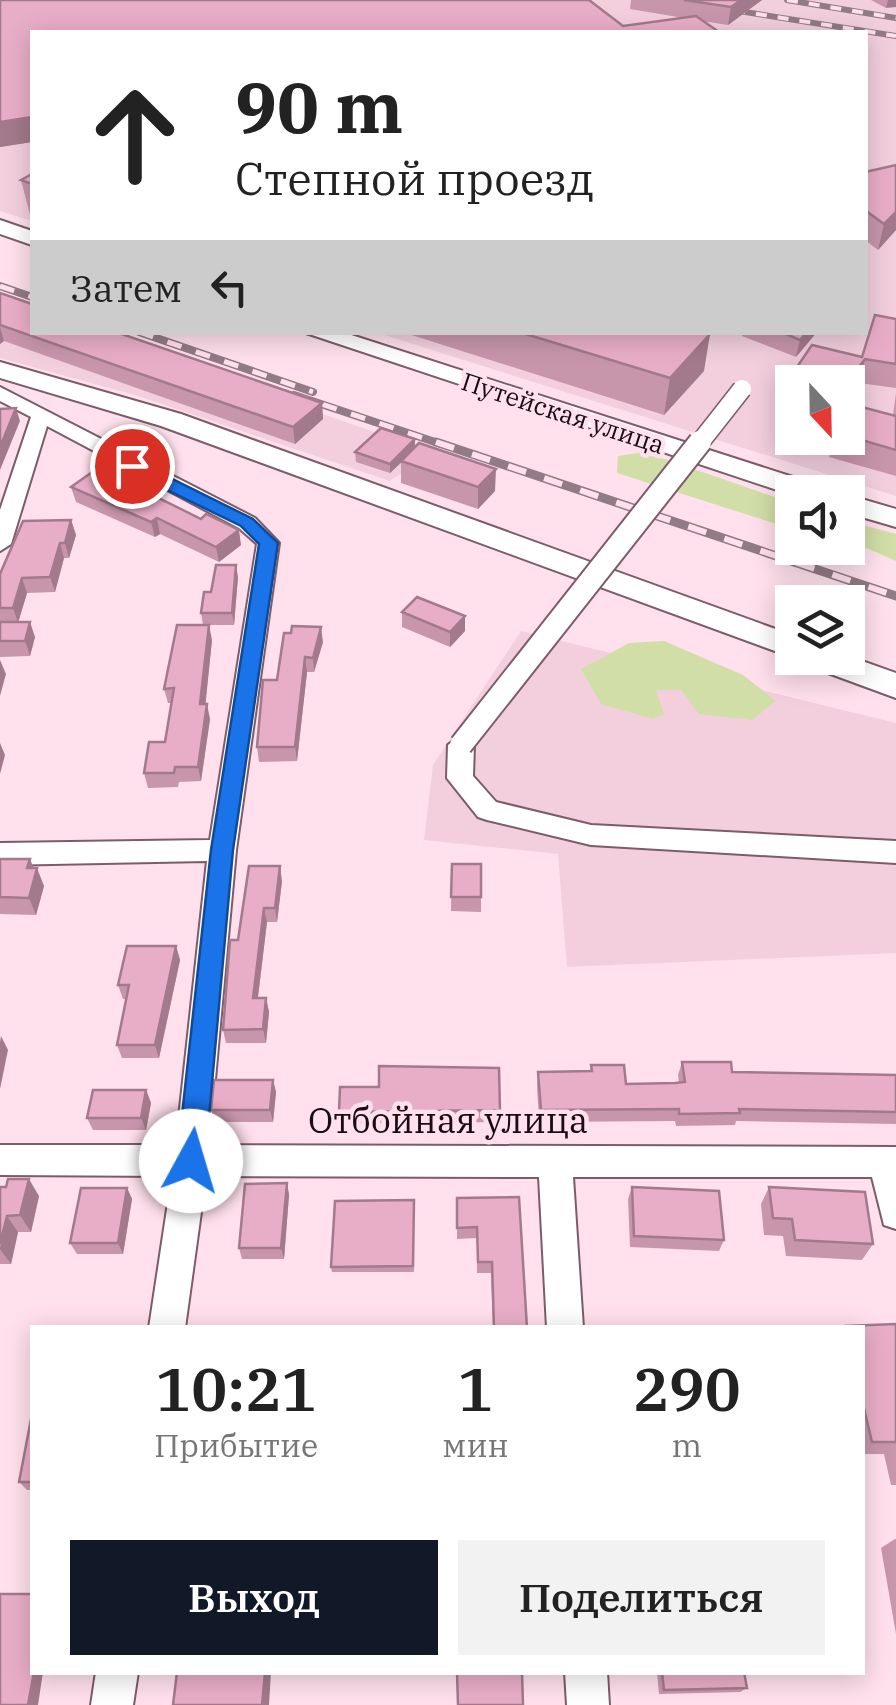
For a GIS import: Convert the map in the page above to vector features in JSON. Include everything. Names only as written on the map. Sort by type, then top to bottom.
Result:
[{"type":"main road","points":[[0,227],[30,237]]},
{"type":"main road","name":"Путейская улица","points":[[324,335],[775,480]]},
{"type":"main road","points":[[0,370],[171,420],[775,641]]},
{"type":"main road","points":[[865,509],[896,518]]},
{"type":"main road","points":[[865,674],[896,686]]},
{"type":"street","points":[[742,389],[461,745],[460,778],[487,810],[591,835],[896,852]]},
{"type":"street","points":[[0,393],[247,522],[268,543],[222,850],[191,1161],[167,1325]]},
{"type":"street","points":[[0,544],[41,415]]},
{"type":"street","points":[[0,854],[222,850]]},
{"type":"street","name":"Отбойная улица","points":[[0,1160],[890,1162]]},
{"type":"street","points":[[555,1160],[565,1325]]},
{"type":"street","points":[[890,1162],[896,1213]]},
{"type":"street","points":[[112,1705],[117,1675]]},
{"type":"street","points":[[586,1675],[588,1705]]},
{"type":"shaded area","points":[[0,0],[896,0],[896,496],[865,486],[865,475],[829,475],[384,335],[868,335],[868,30],[30,30],[30,220],[0,211]]},
{"type":"shaded area","points":[[0,303],[30,330],[30,335],[92,335],[433,452],[390,481],[135,395],[0,358]]},
{"type":"shaded area","points":[[521,631],[896,723],[896,953],[567,967],[558,854],[424,840],[433,765]]},
{"type":"green space","points":[[644,452],[775,497],[775,524],[617,473],[618,456]]},
{"type":"green space","points":[[865,526],[896,534],[896,561],[865,547]]},
{"type":"green space","points":[[664,641],[743,675],[776,701],[752,720],[699,714],[681,690],[656,690],[664,714],[653,719],[601,704],[581,669],[629,643]]},
{"type":"building","points":[[0,0],[589,0],[623,26],[696,16],[716,30],[30,30],[30,117],[0,122]]},
{"type":"building","points":[[684,0],[741,0],[731,7]]},
{"type":"building","points":[[896,165],[896,212],[884,224],[868,212],[868,171]]},
{"type":"building","points":[[0,293],[30,303],[30,335],[125,335],[322,403],[293,427],[0,325]]},
{"type":"building","points":[[875,315],[896,319],[896,364],[865,359],[860,365],[798,365],[812,345],[862,357]]},
{"type":"building","points":[[529,335],[709,335],[670,378]]},
{"type":"building","points":[[16,408],[0,447],[0,409]]},
{"type":"building","points":[[865,408],[896,416],[896,450],[865,441]]},
{"type":"building","points":[[381,428],[415,439],[390,464],[355,452]]},
{"type":"building","points":[[419,443],[496,469],[478,487],[401,461]]},
{"type":"building","points":[[98,468],[201,519],[206,514],[239,530],[216,547],[157,518],[151,522],[71,487]]},
{"type":"building","points":[[71,520],[50,577],[22,578],[13,608],[0,608],[0,574],[23,521]]},
{"type":"building","points":[[216,565],[236,565],[232,613],[201,613],[204,592],[211,592]]},
{"type":"building","points":[[417,597],[465,616],[450,632],[402,612]]},
{"type":"building","points":[[0,622],[30,622],[25,641],[0,641]]},
{"type":"building","points":[[177,625],[209,625],[200,704],[207,704],[198,767],[175,767],[174,773],[144,773],[149,742],[165,742],[174,688],[164,689]]},
{"type":"building","points":[[292,626],[321,627],[313,658],[305,657],[295,747],[257,747],[263,680],[277,680],[284,633],[291,633]]},
{"type":"building","points":[[0,859],[30,859],[27,868],[37,868],[29,898],[0,897]]},
{"type":"building","points":[[452,864],[481,864],[481,897],[451,897]]},
{"type":"building","points":[[249,866],[280,866],[275,908],[264,908],[253,998],[266,998],[263,1029],[223,1030],[230,940],[238,940]]},
{"type":"building","points":[[127,946],[176,946],[155,1045],[117,1045],[129,985],[118,985]]},
{"type":"building","points":[[682,1062],[731,1062],[732,1072],[896,1075],[896,1112],[739,1109],[740,1113],[679,1114],[679,1109],[541,1110],[538,1072],[592,1071],[591,1065],[624,1065],[626,1084],[675,1083],[685,1082]]},
{"type":"building","points":[[379,1066],[499,1068],[500,1110],[339,1112],[340,1087],[379,1087]]},
{"type":"building","points":[[214,1080],[273,1080],[270,1110],[211,1110]]},
{"type":"building","points":[[93,1090],[146,1090],[141,1118],[87,1118]]},
{"type":"building","points":[[8,1179],[29,1179],[20,1215],[7,1216],[0,1244],[0,1187],[6,1187]]},
{"type":"building","points":[[287,1183],[281,1248],[239,1248],[245,1184]]},
{"type":"building","points":[[632,1187],[719,1191],[724,1240],[634,1236]]},
{"type":"building","points":[[769,1187],[865,1192],[873,1244],[795,1240],[792,1219],[773,1218]]},
{"type":"building","points":[[81,1188],[127,1188],[118,1243],[70,1243]]},
{"type":"building","points":[[519,1197],[527,1325],[494,1325],[492,1262],[478,1262],[477,1227],[457,1228],[457,1198]]},
{"type":"building","points":[[414,1200],[413,1266],[331,1267],[335,1201]]},
{"type":"building","points":[[896,1324],[896,1442],[872,1442],[865,1413],[865,1325]]},
{"type":"building","points":[[30,1424],[30,1482],[19,1482]]},
{"type":"building","points":[[0,1594],[30,1594],[30,1675],[33,1675],[28,1705],[0,1705]]},
{"type":"building","points":[[177,1675],[265,1675],[262,1705],[173,1705]]},
{"type":"building","points":[[457,1675],[522,1675],[523,1705],[458,1705]]},
{"type":"building","points":[[662,1675],[745,1675],[747,1688],[664,1690]]},
{"type":"railway","points":[[669,0],[858,30]]},
{"type":"railway","points":[[787,0],[896,18]]},
{"type":"railway","points":[[868,32],[896,36]]},
{"type":"railway","points":[[0,286],[30,296]]},
{"type":"railway","points":[[148,335],[313,392]]},
{"type":"railway","points":[[294,395],[444,445]]},
{"type":"railway","points":[[436,442],[896,596]]},
{"type":"route","points":[[132,466],[247,522],[268,543],[222,850],[191,1161]]}]
